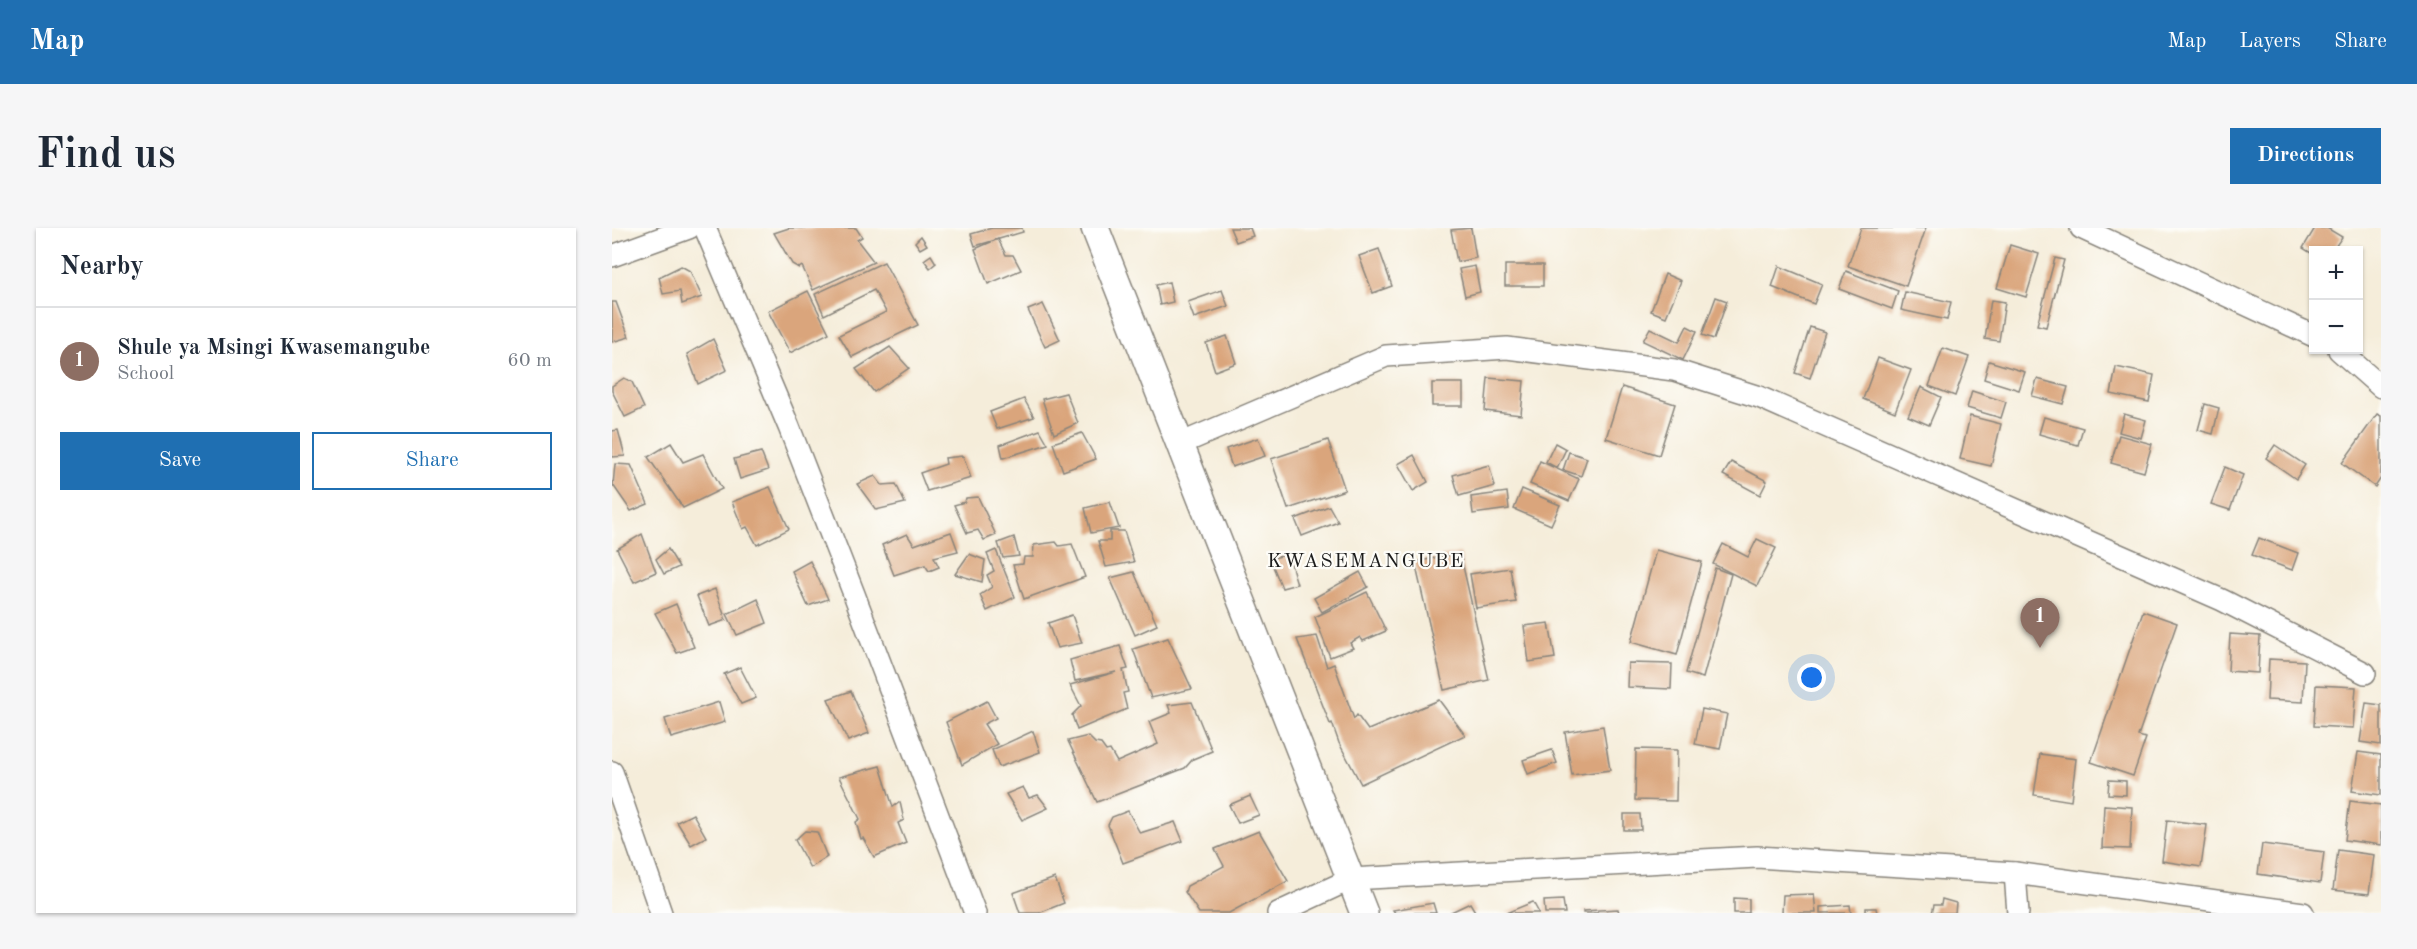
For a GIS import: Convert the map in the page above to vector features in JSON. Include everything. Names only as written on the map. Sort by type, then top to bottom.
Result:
[{"type":"street","points":[[612,256],[689,228]]},
{"type":"street","points":[[705,228],[819,505],[975,913]]},
{"type":"street","points":[[1095,228],[1364,913]]},
{"type":"street","points":[[2081,228],[2309,334]]},
{"type":"street","points":[[1180,444],[1386,356],[1508,348],[1674,370],[1759,397],[2190,585],[2366,673]]},
{"type":"street","points":[[2344,354],[2381,387]]},
{"type":"street","points":[[612,772],[661,913]]},
{"type":"street","points":[[1278,913],[1351,879],[1757,857],[2015,873],[2303,913]]},
{"type":"street","points":[[2015,873],[2018,913]]},
{"type":"building","points":[[789,228],[856,228],[862,237],[857,240],[874,262],[813,290],[802,266],[799,268],[792,264],[774,233]]},
{"type":"building","points":[[992,228],[1022,228],[1023,232],[975,246],[971,234]]},
{"type":"building","points":[[1230,228],[1250,228],[1253,236],[1236,242]]},
{"type":"building","points":[[1471,228],[1476,258],[1457,262],[1451,230]]},
{"type":"building","points":[[1861,228],[1926,228],[1906,286],[1848,266]]},
{"type":"building","points":[[2315,228],[2327,228],[2342,237],[2336,246],[2309,246],[2309,252],[2303,248]]},
{"type":"building","points":[[921,236],[927,245],[920,249],[915,242]]},
{"type":"building","points":[[998,239],[1006,255],[1013,255],[1021,270],[988,284],[975,249]]},
{"type":"building","points":[[2010,245],[2039,254],[2026,297],[1997,288]]},
{"type":"building","points":[[1379,249],[1392,286],[1373,293],[1359,256]]},
{"type":"building","points":[[931,255],[936,263],[930,268],[924,260]]},
{"type":"building","points":[[2055,258],[2064,260],[2046,327],[2037,325]]},
{"type":"building","points":[[884,262],[918,325],[852,357],[839,335],[886,312],[874,290],[824,315],[815,294]]},
{"type":"building","points":[[1505,265],[1543,265],[1543,286],[1505,286]]},
{"type":"building","points":[[681,266],[690,271],[702,297],[682,304],[680,291],[663,294],[659,277]]},
{"type":"building","points":[[1475,266],[1480,292],[1465,296],[1459,269]]},
{"type":"building","points":[[1779,266],[1822,284],[1814,304],[1772,287]]},
{"type":"building","points":[[1846,271],[1898,291],[1892,309],[1839,289]]},
{"type":"building","points":[[1665,274],[1681,281],[1666,317],[1651,311]]},
{"type":"building","points":[[1169,282],[1173,302],[1160,305],[1156,285]]},
{"type":"building","points":[[1222,290],[1228,306],[1194,318],[1188,302]]},
{"type":"building","points":[[808,291],[829,333],[790,353],[768,311]]},
{"type":"building","points":[[1905,292],[1951,302],[1947,320],[1901,310]]},
{"type":"building","points":[[1716,297],[1727,301],[1714,339],[1702,335]]},
{"type":"building","points":[[1991,300],[2005,302],[1999,341],[1985,339]]},
{"type":"building","points":[[612,302],[616,302],[629,337],[612,342]]},
{"type":"building","points":[[1043,304],[1060,340],[1045,347],[1028,310]]},
{"type":"building","points":[[1687,326],[1697,331],[1683,360],[1643,341],[1650,328],[1679,342]]},
{"type":"building","points":[[1810,327],[1825,332],[1810,378],[1795,373]]},
{"type":"building","points":[[1227,336],[1236,363],[1215,371],[1206,343]]},
{"type":"building","points":[[713,339],[727,370],[698,384],[687,354]]},
{"type":"building","points":[[890,347],[909,368],[874,392],[856,369]]},
{"type":"building","points":[[1943,348],[1969,357],[1955,396],[1929,386]]},
{"type":"building","points":[[1878,358],[1911,370],[1895,412],[1863,399]]},
{"type":"building","points":[[1989,361],[2025,372],[2019,390],[1984,379]]},
{"type":"building","points":[[2116,367],[2154,375],[2149,402],[2111,394]]},
{"type":"building","points":[[624,378],[632,382],[644,408],[625,417],[612,391],[612,386]]},
{"type":"building","points":[[1488,378],[1524,381],[1521,415],[1485,411]]},
{"type":"building","points":[[2037,379],[2068,387],[2063,404],[2032,396]]},
{"type":"building","points":[[1432,383],[1463,383],[1463,406],[1432,406]]},
{"type":"building","points":[[1622,387],[1675,404],[1659,455],[1606,438]]},
{"type":"building","points":[[1921,387],[1941,397],[1929,425],[1908,416]]},
{"type":"building","points":[[1972,391],[2006,402],[2001,418],[1967,408]]},
{"type":"building","points":[[1066,393],[1078,423],[1054,434],[1042,399]]},
{"type":"building","points":[[1024,399],[1034,417],[997,429],[990,412]]},
{"type":"building","points":[[2205,404],[2219,408],[2213,434],[2198,430]]},
{"type":"building","points":[[2124,414],[2146,420],[2141,438],[2119,432]]},
{"type":"building","points":[[2377,414],[2381,416],[2381,478],[2375,487],[2342,463]]},
{"type":"building","points":[[1970,416],[2001,424],[1991,466],[1960,459]]},
{"type":"building","points":[[2044,417],[2083,428],[2078,445],[2039,434]]},
{"type":"building","points":[[618,430],[625,456],[612,457],[612,431]]},
{"type":"building","points":[[1040,430],[1048,444],[1003,458],[1000,445]]},
{"type":"building","points":[[1082,433],[1096,459],[1063,471],[1053,443]]},
{"type":"building","points":[[2119,435],[2152,444],[2144,472],[2111,463]]},
{"type":"building","points":[[1258,438],[1265,456],[1232,467],[1226,449]]},
{"type":"building","points":[[1328,440],[1345,490],[1288,509],[1271,459]]},
{"type":"building","points":[[671,443],[683,462],[703,454],[722,489],[683,508],[648,457]]},
{"type":"building","points":[[1555,443],[1566,449],[1557,468],[1546,462]]},
{"type":"building","points":[[2275,445],[2305,465],[2296,479],[2266,458]]},
{"type":"building","points":[[761,452],[768,470],[740,479],[734,459]]},
{"type":"building","points":[[1569,452],[1587,458],[1581,476],[1563,470]]},
{"type":"building","points":[[1414,455],[1428,482],[1413,491],[1398,464]]},
{"type":"building","points":[[963,456],[971,478],[927,491],[920,473],[946,464],[945,458]]},
{"type":"building","points":[[1540,461],[1579,479],[1569,501],[1530,484]]},
{"type":"building","points":[[1731,462],[1767,481],[1760,495],[1723,475]]},
{"type":"building","points":[[615,464],[631,465],[648,504],[631,511],[613,485]]},
{"type":"building","points":[[1489,465],[1495,486],[1459,496],[1453,475]]},
{"type":"building","points":[[2225,467],[2243,475],[2230,510],[2211,504]]},
{"type":"building","points":[[875,476],[882,485],[896,484],[905,503],[876,510],[857,484]]},
{"type":"building","points":[[770,487],[789,529],[757,545],[747,527],[743,529],[732,502]]},
{"type":"building","points":[[1522,489],[1560,505],[1551,525],[1514,509]]},
{"type":"building","points":[[1507,492],[1509,509],[1473,514],[1471,497]]},
{"type":"building","points":[[978,497],[996,535],[984,540],[978,530],[967,533],[954,505],[965,502],[966,498]]},
{"type":"building","points":[[1110,502],[1119,528],[1091,533],[1085,508]]},
{"type":"building","points":[[1329,506],[1338,522],[1302,536],[1295,519]]},
{"type":"building","points":[[1110,531],[1124,531],[1134,562],[1106,567],[1098,541],[1110,541]]},
{"type":"building","points":[[951,532],[958,551],[934,557],[939,567],[929,571],[925,565],[894,575],[882,545],[907,534],[914,545]]},
{"type":"building","points":[[642,534],[656,572],[634,582],[617,549]]},
{"type":"building","points":[[1014,537],[1019,556],[1003,558],[998,543]]},
{"type":"building","points":[[2259,538],[2298,553],[2292,570],[2252,555]]},
{"type":"building","points":[[1757,539],[1776,548],[1757,586],[1713,564],[1723,544],[1748,557]]},
{"type":"building","points":[[1056,542],[1059,546],[1072,544],[1085,577],[1024,599],[1013,565],[1023,564],[1024,557],[1033,557],[1034,545]]},
{"type":"building","points":[[668,549],[679,567],[664,574],[656,559]]},
{"type":"building","points":[[996,550],[1015,597],[987,611],[980,595],[992,587],[987,575],[994,571],[987,554]]},
{"type":"building","points":[[1656,550],[1702,562],[1677,655],[1631,642]]},
{"type":"building","points":[[1460,553],[1489,680],[1444,690],[1415,562]]},
{"type":"building","points":[[969,554],[985,560],[982,582],[955,574]]},
{"type":"building","points":[[1288,554],[1297,584],[1282,588],[1270,559]]},
{"type":"building","points":[[810,561],[828,599],[808,606],[792,571]]},
{"type":"building","points":[[1510,568],[1516,602],[1476,608],[1470,574]]},
{"type":"building","points":[[1715,568],[1731,574],[1703,678],[1686,673]]},
{"type":"building","points":[[1134,572],[1157,625],[1135,635],[1110,578]]},
{"type":"building","points":[[1360,572],[1368,587],[1322,612],[1314,598]]},
{"type":"building","points":[[715,589],[726,620],[709,626],[697,596]]},
{"type":"building","points":[[1367,592],[1386,631],[1363,641],[1360,637],[1350,643],[1353,648],[1330,657],[1315,617]]},
{"type":"building","points":[[758,599],[767,623],[737,635],[727,614]]},
{"type":"building","points":[[676,604],[694,647],[677,653],[655,613]]},
{"type":"building","points":[[2143,611],[2177,623],[2138,736],[2146,738],[2133,776],[2091,762]]},
{"type":"building","points":[[1072,615],[1082,643],[1057,648],[1048,623]]},
{"type":"building","points":[[1549,623],[1555,658],[1529,662],[1524,626]]},
{"type":"building","points":[[2230,634],[2260,636],[2258,673],[2228,671]]},
{"type":"building","points":[[1317,636],[1327,667],[1334,664],[1354,719],[1357,715],[1368,730],[1439,700],[1465,735],[1361,784],[1339,743],[1332,723],[1330,724],[1297,639]]},
{"type":"building","points":[[1168,638],[1192,689],[1151,698],[1133,649]]},
{"type":"building","points":[[1120,646],[1128,669],[1123,670],[1128,692],[1123,693],[1127,709],[1077,730],[1072,715],[1081,706],[1070,685],[1116,672],[1075,681],[1070,660]]},
{"type":"building","points":[[2269,659],[2305,661],[2303,702],[2267,700]]},
{"type":"building","points":[[1628,663],[1672,664],[1671,689],[1627,687]]},
{"type":"building","points":[[740,667],[756,698],[741,704],[724,674]]},
{"type":"building","points":[[2316,685],[2356,687],[2353,728],[2314,726]]},
{"type":"building","points":[[851,691],[869,733],[848,741],[828,699]]},
{"type":"building","points":[[987,701],[996,718],[984,724],[997,744],[962,765],[946,722]]},
{"type":"building","points":[[719,702],[725,722],[671,738],[665,719]]},
{"type":"building","points":[[1192,702],[1212,751],[1193,759],[1185,768],[1097,802],[1068,741],[1088,736],[1095,743],[1101,744],[1106,751],[1110,750],[1117,762],[1158,744],[1149,722],[1171,713],[1168,705]]},
{"type":"building","points":[[2366,703],[2381,705],[2381,745],[2360,742]]},
{"type":"building","points":[[1702,709],[1727,714],[1720,749],[1695,744]]},
{"type":"building","points":[[1603,726],[1610,770],[1572,775],[1565,732]]},
{"type":"building","points":[[1033,731],[1040,752],[999,767],[992,750]]},
{"type":"building","points":[[1636,749],[1677,750],[1676,801],[1635,800]]},
{"type":"building","points":[[1552,750],[1557,763],[1528,774],[1523,760]]},
{"type":"building","points":[[2358,752],[2381,755],[2381,795],[2352,791]]},
{"type":"building","points":[[2040,754],[2076,759],[2071,801],[2034,795]]},
{"type":"building","points":[[880,766],[893,807],[900,802],[904,820],[898,823],[906,843],[874,857],[863,838],[861,839],[856,822],[860,819],[839,777]]},
{"type":"building","points":[[2109,780],[2126,781],[2126,795],[2108,794]]},
{"type":"building","points":[[1023,787],[1029,798],[1038,795],[1048,808],[1022,820],[1006,794]]},
{"type":"building","points":[[1250,796],[1259,815],[1238,823],[1229,805]]},
{"type":"building","points":[[2350,801],[2381,805],[2381,845],[2345,840]]},
{"type":"building","points":[[2104,805],[2132,807],[2130,849],[2102,848]]},
{"type":"building","points":[[1128,811],[1140,833],[1175,822],[1183,841],[1123,863],[1108,825],[1112,817]]},
{"type":"building","points":[[693,814],[706,837],[691,845],[677,822]]},
{"type":"building","points":[[1624,814],[1640,814],[1641,830],[1624,830]]},
{"type":"building","points":[[2167,820],[2207,825],[2201,867],[2162,861]]},
{"type":"building","points":[[805,831],[817,832],[827,857],[810,868],[795,840]]},
{"type":"building","points":[[1259,831],[1288,881],[1229,913],[1199,913],[1185,892],[1187,886],[1224,866],[1215,849]]},
{"type":"building","points":[[2262,844],[2324,852],[2320,883],[2258,874]]},
{"type":"building","points":[[2338,850],[2374,855],[2369,894],[2333,890]]},
{"type":"building","points":[[1055,878],[1064,903],[1039,913],[1020,913],[1013,893]]},
{"type":"building","points":[[1814,894],[1816,913],[1782,913],[1783,895]]},
{"type":"building","points":[[1734,898],[1749,899],[1749,913],[1734,913]]},
{"type":"building","points":[[1942,899],[1956,903],[1955,913],[1932,913],[1934,905],[1941,905]]},
{"type":"building","points":[[1563,900],[1565,913],[1545,913],[1544,901]]},
{"type":"building","points":[[1533,902],[1539,913],[1506,913]]},
{"type":"building","points":[[1433,903],[1436,913],[1395,913],[1393,910]]},
{"type":"building","points":[[1470,903],[1476,913],[1449,913]]},
{"type":"building","points":[[1850,905],[1851,913],[1820,913],[1820,907]]},
{"type":"building","points":[[1866,908],[1876,908],[1877,913],[1866,913]]},
{"type":"building","points":[[1618,909],[1619,913],[1583,913],[1583,911]]},
{"type":"place","name":"Shule ya Msingi Kwasemangube","points":[[2040,648]]},
{"type":"district","name":"KWASEMANGUBE","points":[[1366,562]]}]
